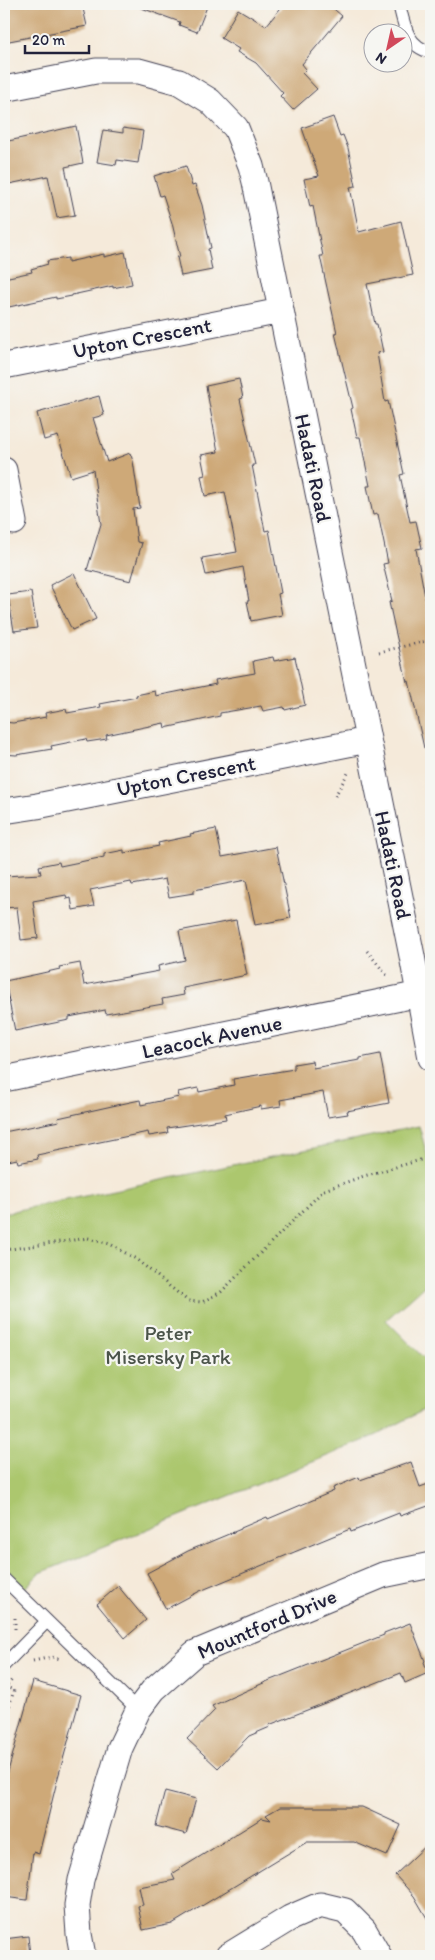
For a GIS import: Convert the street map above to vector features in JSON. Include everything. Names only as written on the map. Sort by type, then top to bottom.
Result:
[{"type":"street","name":"Hadati Road","points":[[4,90],[96,71],[139,71],[179,82],[210,100],[236,128],[251,166],[420,994],[431,1058]]},
{"type":"street","name":"Upton Crescent","points":[[4,366],[281,311]]},
{"type":"street","points":[[4,470],[14,522]]},
{"type":"street","name":"Upton Crescent","points":[[4,811],[368,740]]},
{"type":"street","name":"Leacock Avenue","points":[[4,1080],[420,994]]},
{"type":"street","name":"Mountford Drive","points":[[83,1956],[77,1905],[81,1880],[120,1748],[138,1710],[154,1689],[195,1653],[383,1575],[431,1565]]},
{"type":"street","points":[[228,1956],[290,1918],[320,1905],[346,1911],[364,1930],[379,1956]]},
{"type":"lane","points":[[399,4],[404,28],[412,42],[424,51],[431,52]]},
{"type":"lane","points":[[4,1579],[138,1710]]},
{"type":"lane","points":[[4,1665],[47,1621]]},
{"type":"path","points":[[379,652],[431,640]]},
{"type":"path","points":[[336,796],[348,773]]},
{"type":"path","points":[[367,951],[390,979],[395,999]]},
{"type":"path","points":[[4,1250],[88,1238],[100,1240],[136,1259],[188,1301],[202,1302],[221,1292],[324,1190],[429,1157]]},
{"type":"path","points":[[14,1637],[15,1612]]},
{"type":"path","points":[[28,1663],[52,1657],[61,1659],[68,1665]]},
{"type":"path","points":[[4,1688],[17,1675]]},
{"type":"path","points":[[4,1688],[14,1690],[4,1724]]},
{"type":"green space","name":"Peter Misersky Park","points":[[419,1126],[431,1169],[431,1280],[386,1320],[431,1365],[431,1406],[377,1435],[40,1573],[25,1588],[4,1567],[4,1213]]},
{"type":"building","points":[[4,4],[82,4],[87,26],[4,42]]},
{"type":"building","points":[[136,4],[208,4],[197,32],[179,25],[180,22],[136,6]]},
{"type":"building","points":[[284,4],[328,4],[342,16],[302,64],[306,69],[302,73],[317,89],[293,110],[280,96],[283,93],[256,63],[237,52],[239,49],[221,38],[238,9],[266,26]]},
{"type":"building","points":[[333,117],[340,136],[343,135],[348,148],[356,186],[350,187],[359,232],[401,221],[413,275],[367,284],[383,352],[377,353],[385,402],[388,401],[404,474],[400,475],[410,522],[416,521],[422,548],[416,549],[431,629],[431,747],[424,748],[395,630],[389,602],[392,601],[383,564],[388,563],[378,514],[373,515],[367,486],[370,486],[360,437],[357,437],[351,409],[353,408],[335,333],[337,333],[320,256],[323,256],[313,206],[310,207],[304,179],[319,176],[302,128]]},
{"type":"building","points":[[76,126],[83,163],[65,167],[75,215],[57,218],[48,176],[4,185],[4,142]]},
{"type":"building","points":[[123,128],[143,131],[138,163],[117,160],[116,165],[97,162],[103,130],[123,133]]},
{"type":"building","points":[[186,166],[192,186],[195,185],[202,205],[211,248],[208,249],[212,270],[181,276],[177,257],[180,257],[172,223],[163,195],[160,196],[154,176]]},
{"type":"building","points":[[125,252],[132,284],[113,288],[113,286],[72,296],[56,299],[56,297],[4,308],[4,278],[32,272],[31,269],[48,264],[47,261],[68,258],[68,262],[104,254],[104,257]]},
{"type":"building","points":[[239,379],[243,398],[240,399],[255,465],[252,465],[265,531],[269,530],[281,593],[278,594],[282,615],[251,621],[243,567],[206,575],[202,558],[237,552],[225,492],[205,496],[201,476],[205,475],[201,455],[218,452],[206,386]]},
{"type":"building","points":[[99,396],[104,415],[93,418],[107,462],[130,453],[133,461],[140,508],[133,509],[137,542],[142,543],[131,581],[87,570],[101,524],[93,470],[71,477],[58,436],[44,440],[37,413]]},
{"type":"building","points":[[74,573],[96,619],[72,630],[50,585]]},
{"type":"building","points":[[31,592],[37,628],[14,631],[8,595]]},
{"type":"building","points":[[273,657],[274,661],[295,657],[305,705],[285,710],[284,707],[263,711],[261,706],[220,713],[220,716],[165,728],[164,723],[106,735],[107,739],[87,742],[86,739],[51,746],[52,749],[16,755],[4,754],[4,722],[13,723],[46,717],[45,713],[66,709],[67,713],[101,707],[100,704],[137,697],[136,695],[155,691],[156,696],[216,684],[215,680],[255,673],[253,661]]},
{"type":"building","points":[[216,829],[222,857],[276,847],[291,918],[255,925],[246,880],[169,897],[165,879],[132,885],[131,882],[90,890],[94,906],[73,910],[71,898],[67,899],[66,895],[33,901],[38,938],[21,940],[17,907],[4,908],[4,876],[41,874],[39,866],[59,862],[60,866],[104,857],[104,854],[124,850],[124,853],[159,846],[158,843]]},
{"type":"building","points":[[236,920],[247,975],[183,988],[184,995],[162,999],[163,1004],[106,1014],[105,1010],[69,1017],[69,1020],[15,1031],[5,981],[80,963],[84,985],[159,971],[158,966],[185,960],[179,931]]},
{"type":"building","points":[[380,1054],[389,1103],[347,1111],[348,1114],[328,1117],[323,1092],[280,1100],[281,1106],[261,1109],[261,1106],[225,1114],[226,1119],[167,1128],[168,1133],[149,1136],[148,1132],[37,1155],[38,1159],[18,1163],[17,1159],[4,1162],[4,1132],[59,1121],[58,1118],[140,1100],[141,1105],[179,1097],[178,1092],[198,1088],[199,1092],[234,1085],[233,1079],[294,1069],[294,1064],[312,1061],[313,1068],[360,1060],[360,1058]]},
{"type":"building","points":[[411,1462],[420,1487],[431,1483],[431,1505],[400,1516],[399,1513],[351,1532],[350,1529],[200,1591],[166,1609],[147,1573],[188,1551],[334,1491],[333,1488],[359,1477],[360,1480]]},
{"type":"building","points":[[118,1586],[146,1620],[125,1638],[97,1604]]},
{"type":"building","points":[[410,1623],[428,1673],[405,1683],[401,1673],[269,1725],[270,1727],[249,1736],[218,1768],[187,1739],[215,1710],[212,1706]]},
{"type":"building","points":[[33,1681],[81,1695],[39,1854],[33,1852],[27,1900],[4,1897],[4,1786]]},
{"type":"building","points":[[165,1791],[196,1799],[186,1834],[156,1826]]},
{"type":"building","points":[[280,1807],[362,1807],[401,1825],[387,1856],[354,1842],[307,1842],[172,1924],[143,1930],[138,1906],[143,1905],[139,1887],[175,1880],[172,1874],[262,1818],[271,1820],[266,1815]]},
{"type":"building","points":[[431,1841],[431,1925],[414,1896],[395,1875]]},
{"type":"building","points":[[28,1936],[30,1956],[4,1956],[4,1939]]}]
